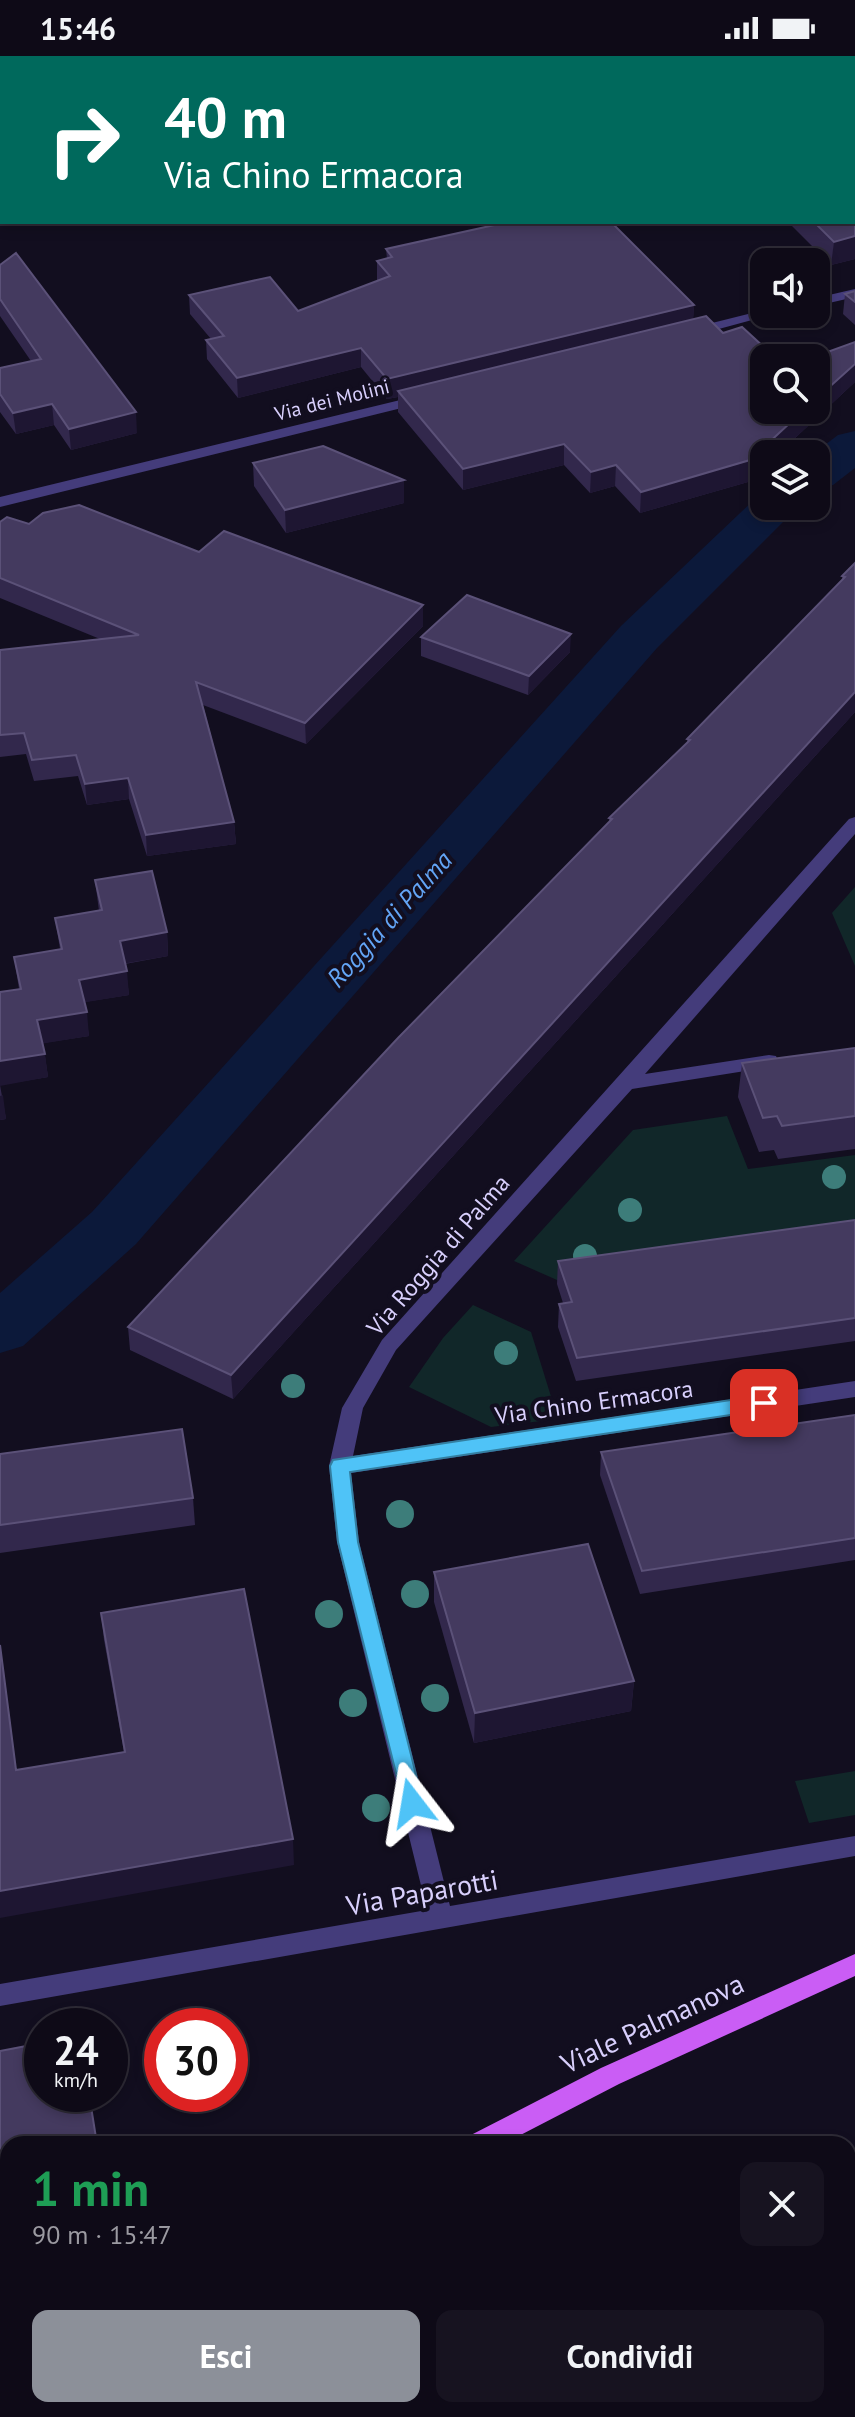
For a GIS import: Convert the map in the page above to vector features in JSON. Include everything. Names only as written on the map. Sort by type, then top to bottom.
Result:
[{"type":"main road","name":"Viale Palmanova","points":[[494,2136],[610,2076],[855,1965]]},
{"type":"street","points":[[830,299],[855,293]]},
{"type":"street","points":[[675,336],[750,318]]},
{"type":"street","name":"Via dei Molini","points":[[0,502],[443,393]]},
{"type":"street","name":"Via Roggia di Palma","points":[[441,1919],[348,1542],[340,1466],[353,1408],[389,1345],[855,823]]},
{"type":"street","points":[[626,1083],[794,1057]]},
{"type":"street","name":"Via Chino Ermacora","points":[[340,1466],[855,1389]]},
{"type":"street","name":"Via Paparotti","points":[[0,1995],[855,1846]]},
{"type":"green space","points":[[855,887],[855,966],[832,913]]},
{"type":"green space","points":[[727,1116],[748,1169],[855,1155],[855,1239],[557,1280],[514,1261],[633,1130]]},
{"type":"green space","points":[[473,1305],[531,1332],[558,1419],[491,1427],[409,1387],[443,1338]]},
{"type":"green space","points":[[855,1771],[855,1815],[809,1823],[795,1781]]},
{"type":"building","points":[[499,224],[613,224],[694,305],[387,379],[361,348],[237,378],[206,340],[224,336],[189,295],[270,277],[298,311],[390,276],[377,261],[392,257],[386,249]]},
{"type":"building","points":[[816,224],[855,224],[855,236],[834,242]]},
{"type":"building","points":[[16,253],[136,412],[69,429],[52,404],[13,413],[0,394],[0,368],[41,359],[0,299],[0,265]]},
{"type":"building","points":[[855,291],[855,302],[845,294]]},
{"type":"building","points":[[706,316],[723,333],[742,327],[761,344],[750,344],[750,424],[789,424],[772,440],[750,440],[750,460],[641,492],[616,465],[591,472],[564,444],[463,469],[398,391]]},
{"type":"building","points":[[855,342],[855,364],[830,386],[830,351]]},
{"type":"building","points":[[323,446],[404,480],[285,510],[253,463]]},
{"type":"building","points":[[79,505],[199,552],[224,531],[423,605],[305,723],[196,682],[234,822],[146,835],[128,778],[85,784],[76,755],[32,760],[24,733],[0,735],[0,650],[139,635],[0,578],[0,522],[7,517],[29,524],[43,513]]},
{"type":"building","points":[[855,563],[855,692],[231,1375],[128,1327],[398,1038],[612,819],[609,818],[690,740],[687,739],[845,577],[842,576]]},
{"type":"building","points":[[467,595],[571,634],[529,676],[421,637]]},
{"type":"building","points":[[152,871],[167,932],[120,941],[127,971],[79,980],[87,1012],[37,1020],[45,1054],[0,1061],[0,992],[21,989],[14,957],[62,949],[55,918],[102,910],[95,880]]},
{"type":"building","points":[[855,1048],[855,1116],[782,1126],[777,1116],[763,1118],[742,1063]]},
{"type":"building","points":[[855,1220],[855,1318],[577,1358],[559,1304],[572,1302],[558,1261]]},
{"type":"building","points":[[855,1415],[855,1538],[642,1571],[601,1452]]},
{"type":"building","points":[[182,1429],[193,1498],[0,1525],[0,1454]]},
{"type":"building","points":[[588,1544],[634,1681],[475,1713],[434,1572]]},
{"type":"building","points":[[244,1589],[293,1839],[0,1891],[0,1645],[16,1770],[125,1752],[101,1613]]},
{"type":"building","points":[[24,2046],[24,2112],[92,2112],[96,2136],[0,2136],[0,2051]]},
{"type":"waterway","name":"Roggia di Palma","points":[[830,464],[855,445]]},
{"type":"waterway","name":"Roggia di Palma","points":[[0,1329],[114,1228],[639,637],[760,520]]},
{"type":"route","points":[[412,1803],[348,1542],[340,1466],[764,1403]]}]
